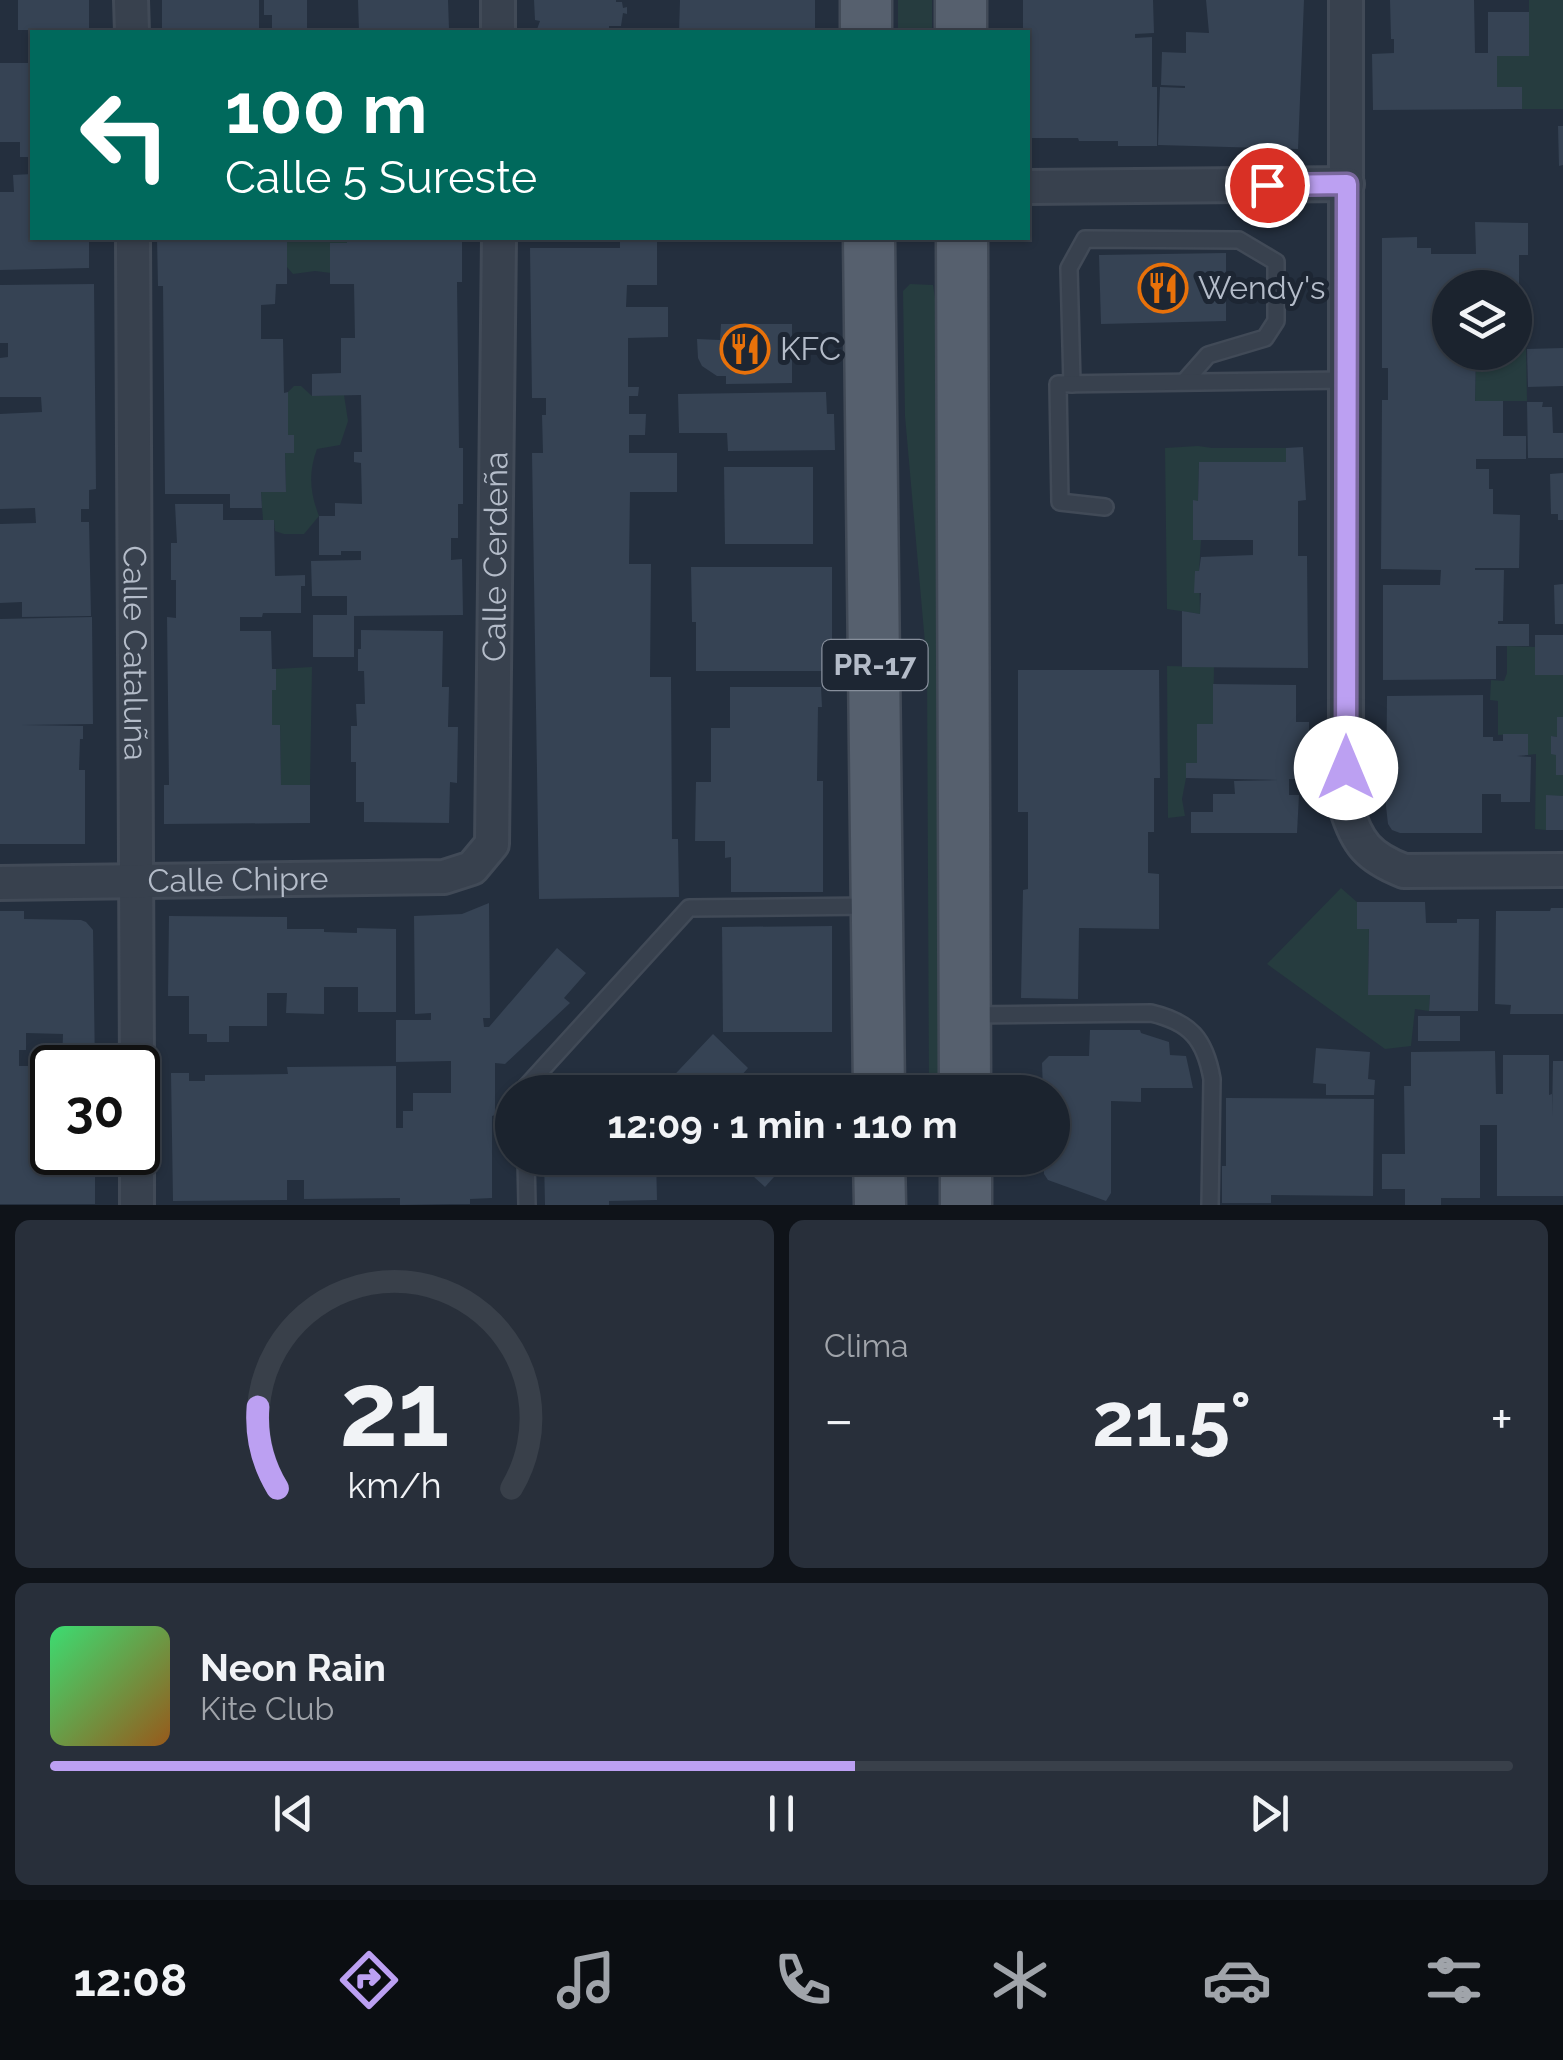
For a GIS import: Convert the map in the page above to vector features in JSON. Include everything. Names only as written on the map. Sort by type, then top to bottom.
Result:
[{"type":"main road","points":[[866,0],[866,30]]},
{"type":"main road","points":[[961,0],[961,30]]},
{"type":"main road","name":"PR-17","points":[[868,240],[879,1075]]},
{"type":"main road","name":"PR-17","points":[[962,240],[965,1075]]},
{"type":"main road","points":[[880,1175],[880,1205]]},
{"type":"main road","points":[[966,1175],[966,1205]]},
{"type":"street","points":[[131,0],[132,30]]},
{"type":"street","points":[[498,0],[498,30]]},
{"type":"street","points":[[1346,0],[1346,806],[1354,832],[1368,851],[1384,863],[1404,870],[1563,870]]},
{"type":"street","points":[[1030,187],[1347,184]]},
{"type":"street","name":"Calle Cataluña","points":[[133,240],[137,1045]]},
{"type":"street","name":"Calle Cerdeña","points":[[472,868],[492,844],[499,240]]},
{"type":"street","name":"Calle Chipre","points":[[0,883],[444,877],[472,868]]},
{"type":"street","points":[[137,1175],[137,1205]]},
{"type":"lane","points":[[1072,384],[1068,268],[1086,239],[1239,240],[1276,262],[1276,320],[1265,338],[1208,355],[1186,381]]},
{"type":"lane","points":[[1105,507],[1060,502],[1058,384],[1347,380]]},
{"type":"lane","points":[[537,1075],[690,908],[878,906]]},
{"type":"lane","points":[[965,1016],[1150,1013],[1194,1033],[1208,1058],[1212,1079],[1210,1205]]},
{"type":"lane","points":[[526,1175],[527,1205]]},
{"type":"green space","points":[[898,0],[932,0],[932,30],[898,30]]},
{"type":"green space","points":[[1529,0],[1563,0],[1563,109],[1522,109],[1522,87],[1497,87],[1497,56],[1529,55]]},
{"type":"green space","points":[[287,240],[347,240],[330,244],[331,273],[293,274],[287,267]]},
{"type":"green space","points":[[910,284],[933,285],[937,311],[943,1075],[929,1075],[927,666],[905,416],[903,291]]},
{"type":"green space","points":[[1476,370],[1526,370],[1527,401],[1475,401]]},
{"type":"green space","points":[[301,386],[312,396],[344,395],[348,421],[340,445],[317,449],[314,458],[311,483],[319,516],[304,534],[284,534],[275,531],[274,520],[263,520],[261,492],[286,491],[285,453],[294,452],[294,436],[288,435],[288,392]]},
{"type":"green space","points":[[1165,448],[1286,448],[1286,462],[1199,463],[1193,539],[1201,540],[1200,614],[1167,609]]},
{"type":"green space","points":[[1507,646],[1535,647],[1535,675],[1563,675],[1563,717],[1557,717],[1557,737],[1552,736],[1556,774],[1563,775],[1563,796],[1546,796],[1546,830],[1535,829],[1536,754],[1528,755],[1527,734],[1498,735],[1498,701],[1490,700],[1491,680],[1504,681],[1507,673]]},
{"type":"green space","points":[[1167,666],[1214,667],[1213,724],[1197,725],[1197,763],[1186,778],[1182,799],[1185,816],[1168,818]]},
{"type":"green space","points":[[312,667],[310,785],[281,785],[280,726],[272,725],[276,669]]},
{"type":"green space","points":[[1341,888],[1357,902],[1357,929],[1369,929],[1368,995],[1430,995],[1429,1011],[1415,1009],[1411,1046],[1385,1049],[1267,964]]},
{"type":"building","points":[[18,0],[89,0],[89,30],[18,30]]},
{"type":"building","points":[[162,0],[259,0],[259,30],[162,29]]},
{"type":"building","points":[[264,0],[307,0],[307,30],[272,30],[272,15],[264,15]]},
{"type":"building","points":[[358,0],[448,0],[449,29],[359,30]]},
{"type":"building","points":[[534,0],[616,0],[627,7],[621,26],[609,26],[609,30],[537,30],[540,21],[535,20]]},
{"type":"building","points":[[680,0],[815,0],[815,30],[679,30]]},
{"type":"building","points":[[1023,0],[1153,0],[1154,33],[1135,34],[1135,38],[1152,37],[1157,146],[1118,146],[1118,141],[1078,138],[1030,138],[1030,30],[1023,30]]},
{"type":"building","points":[[1206,0],[1304,0],[1298,149],[1158,145],[1160,87],[1185,88],[1161,85],[1162,52],[1186,53],[1186,32],[1209,33]]},
{"type":"building","points":[[1390,0],[1474,0],[1475,53],[1488,53],[1488,12],[1529,12],[1529,56],[1497,56],[1497,87],[1522,87],[1522,109],[1373,110],[1372,54],[1394,53]]},
{"type":"building","points":[[0,63],[30,63],[30,157],[20,157],[20,142],[0,142]]},
{"type":"building","points":[[1558,126],[1563,126],[1563,165],[1559,166]]},
{"type":"building","points":[[30,174],[30,240],[89,240],[89,268],[0,270],[0,192],[14,192],[13,175]]},
{"type":"building","points":[[1475,222],[1528,223],[1528,255],[1519,255],[1519,270],[1432,270],[1432,370],[1476,370],[1475,401],[1503,401],[1503,436],[1526,436],[1526,459],[1476,459],[1476,469],[1489,469],[1493,514],[1520,515],[1519,568],[1475,570],[1504,570],[1503,621],[1498,624],[1529,624],[1529,646],[1496,646],[1496,679],[1383,680],[1383,585],[1440,585],[1441,570],[1381,569],[1382,400],[1388,400],[1388,368],[1382,368],[1382,238],[1417,237],[1417,248],[1431,248],[1431,254],[1476,254]]},
{"type":"building","points":[[157,240],[287,240],[287,284],[276,284],[275,304],[261,305],[261,339],[283,339],[288,435],[294,435],[294,453],[285,453],[286,492],[261,492],[262,508],[230,508],[230,494],[165,494],[163,286],[158,286]]},
{"type":"building","points":[[462,240],[462,282],[457,282],[463,504],[458,504],[458,538],[451,538],[451,560],[462,559],[463,615],[354,616],[354,657],[313,657],[313,615],[347,615],[347,596],[312,596],[311,561],[361,560],[361,551],[319,555],[319,516],[335,516],[335,503],[362,504],[361,463],[354,462],[354,452],[362,452],[361,395],[312,396],[312,374],[341,373],[341,338],[355,338],[354,284],[330,284],[330,243]]},
{"type":"building","points":[[620,240],[657,240],[657,285],[627,285],[626,307],[668,307],[668,337],[628,338],[628,387],[639,387],[638,396],[629,396],[629,414],[646,414],[645,435],[629,435],[629,453],[677,453],[677,492],[630,492],[629,564],[651,564],[650,677],[671,677],[672,839],[678,839],[679,897],[539,899],[532,453],[543,453],[542,415],[546,415],[546,398],[532,398],[530,248],[620,248]]},
{"type":"building","name":"Wendy's","points":[[1226,253],[1226,321],[1101,324],[1099,255]]},
{"type":"building","points":[[94,284],[96,489],[89,490],[89,509],[81,509],[81,522],[89,522],[91,616],[22,617],[22,602],[0,603],[0,524],[36,523],[35,508],[0,509],[0,414],[42,412],[41,397],[0,397],[0,358],[8,357],[8,343],[0,343],[0,285]]},
{"type":"building","name":"KFC","points":[[721,324],[792,324],[792,383],[726,384],[726,376],[717,376],[702,366],[697,339],[720,340]]},
{"type":"building","points":[[1563,348],[1563,386],[1528,387],[1532,349]]},
{"type":"building","points":[[826,392],[827,414],[834,414],[835,450],[728,451],[727,433],[679,433],[678,394]]},
{"type":"building","points":[[1527,402],[1543,402],[1542,407],[1552,407],[1553,433],[1563,433],[1563,458],[1528,458]]},
{"type":"building","points":[[1303,447],[1306,500],[1298,501],[1298,556],[1307,556],[1308,668],[1182,667],[1182,611],[1200,614],[1201,593],[1194,593],[1195,571],[1199,571],[1201,557],[1253,555],[1253,540],[1193,540],[1193,500],[1198,501],[1199,462],[1286,462],[1286,448]]},
{"type":"building","points":[[724,467],[813,467],[813,544],[725,544]]},
{"type":"building","points":[[1563,473],[1563,520],[1558,520],[1558,514],[1551,514],[1550,474]]},
{"type":"building","points":[[175,504],[223,504],[223,520],[274,520],[275,576],[305,575],[301,613],[240,617],[240,631],[271,631],[272,669],[276,669],[272,725],[280,725],[281,785],[310,785],[310,823],[164,824],[164,785],[169,785],[167,617],[176,618],[176,580],[171,580],[171,543],[177,543]]},
{"type":"building","points":[[691,567],[832,567],[832,671],[696,671]]},
{"type":"building","points":[[1563,584],[1563,624],[1555,624],[1554,585]]},
{"type":"building","points":[[92,617],[93,724],[22,725],[83,726],[79,770],[85,770],[85,844],[0,844],[0,619]]},
{"type":"building","points":[[361,630],[443,631],[442,687],[449,687],[448,727],[458,727],[457,783],[450,782],[449,823],[364,822],[364,802],[356,802],[356,762],[351,762],[351,726],[357,726],[356,704],[365,704],[364,671],[358,671]]},
{"type":"building","points":[[1535,635],[1563,635],[1563,675],[1535,675]]},
{"type":"building","points":[[1018,670],[1159,670],[1160,778],[1154,778],[1154,832],[1148,832],[1148,873],[1159,874],[1159,929],[1079,928],[1078,999],[1021,998],[1028,812],[1018,812]]},
{"type":"building","points":[[1213,684],[1296,685],[1296,722],[1309,722],[1309,779],[1289,779],[1289,795],[1299,795],[1297,833],[1191,833],[1191,812],[1213,812],[1213,794],[1235,794],[1234,781],[1278,780],[1186,778],[1186,763],[1197,763],[1197,724],[1213,724]]},
{"type":"building","points":[[730,687],[821,687],[817,781],[823,781],[823,892],[731,892],[731,857],[725,858],[725,841],[695,841],[696,782],[711,782],[711,728],[730,728]]},
{"type":"building","points":[[1483,695],[1483,737],[1503,741],[1503,734],[1528,734],[1528,755],[1517,756],[1531,757],[1530,802],[1501,802],[1501,794],[1482,794],[1482,833],[1392,830],[1386,806],[1387,696]]},
{"type":"building","points":[[1557,717],[1563,717],[1563,775],[1556,775],[1556,755],[1551,754],[1551,736],[1557,737]]},
{"type":"building","points":[[1546,795],[1563,796],[1563,830],[1546,830]]},
{"type":"building","points":[[1357,902],[1425,902],[1426,923],[1479,919],[1478,1011],[1429,1011],[1430,995],[1368,995],[1369,929],[1357,929]]},
{"type":"building","points":[[489,903],[490,1018],[483,1018],[484,1027],[489,1027],[557,948],[586,973],[564,998],[570,1003],[505,1064],[495,1063],[492,1198],[470,1199],[470,1204],[400,1205],[400,1198],[304,1199],[304,1180],[287,1180],[287,1200],[173,1201],[171,1073],[189,1073],[189,1081],[205,1081],[205,1075],[288,1074],[287,1067],[396,1066],[396,1128],[403,1128],[403,1111],[413,1111],[413,1093],[451,1093],[451,1061],[396,1062],[396,1020],[431,1020],[431,1013],[415,1014],[414,916],[462,914]]},
{"type":"building","points":[[1563,908],[1563,1014],[1510,1014],[1511,1005],[1495,1004],[1496,911]]},
{"type":"building","points":[[0,911],[24,911],[24,919],[81,920],[93,930],[95,1045],[63,1045],[63,1034],[26,1033],[26,1050],[19,1050],[19,1066],[30,1066],[30,1175],[95,1175],[95,1204],[0,1204]]},
{"type":"building","points":[[169,916],[287,917],[287,929],[324,932],[396,929],[396,1012],[358,1012],[358,987],[324,987],[324,1014],[286,1013],[287,993],[267,993],[267,1026],[229,1026],[229,1042],[207,1042],[207,1034],[189,1034],[189,996],[168,996]]},
{"type":"building","points":[[832,926],[832,1032],[723,1032],[722,927]]},
{"type":"building","points":[[1418,1016],[1460,1016],[1460,1041],[1418,1041]]},
{"type":"building","points":[[1090,1030],[1140,1030],[1169,1042],[1170,1055],[1186,1056],[1193,1088],[1141,1088],[1141,1102],[1111,1101],[1111,1193],[1106,1201],[1048,1180],[1045,1175],[1070,1175],[1070,1075],[1042,1075],[1042,1063],[1049,1056],[1089,1056]]},
{"type":"building","points":[[713,1034],[748,1068],[742,1075],[674,1075]]},
{"type":"building","points":[[1316,1048],[1370,1052],[1368,1079],[1375,1080],[1374,1095],[1326,1095],[1326,1084],[1313,1083]]},
{"type":"building","points":[[1495,1051],[1496,1094],[1503,1094],[1503,1055],[1549,1055],[1552,1116],[1553,1061],[1563,1061],[1563,1196],[1497,1196],[1497,1125],[1480,1125],[1480,1198],[1441,1198],[1441,1205],[1405,1205],[1405,1189],[1382,1189],[1382,1154],[1405,1154],[1404,1086],[1411,1086],[1411,1052]]},
{"type":"building","points":[[1226,1098],[1374,1099],[1373,1196],[1271,1195],[1271,1203],[1222,1203]]},
{"type":"building","points":[[544,1175],[656,1175],[657,1200],[545,1205]]},
{"type":"building","points":[[752,1175],[776,1175],[765,1187]]},
{"type":"place","name":"Wendy's","points":[[1163,288]]},
{"type":"place","name":"KFC","points":[[745,349]]},
{"type":"route","points":[[1267,185],[1347,184],[1346,768]]}]
